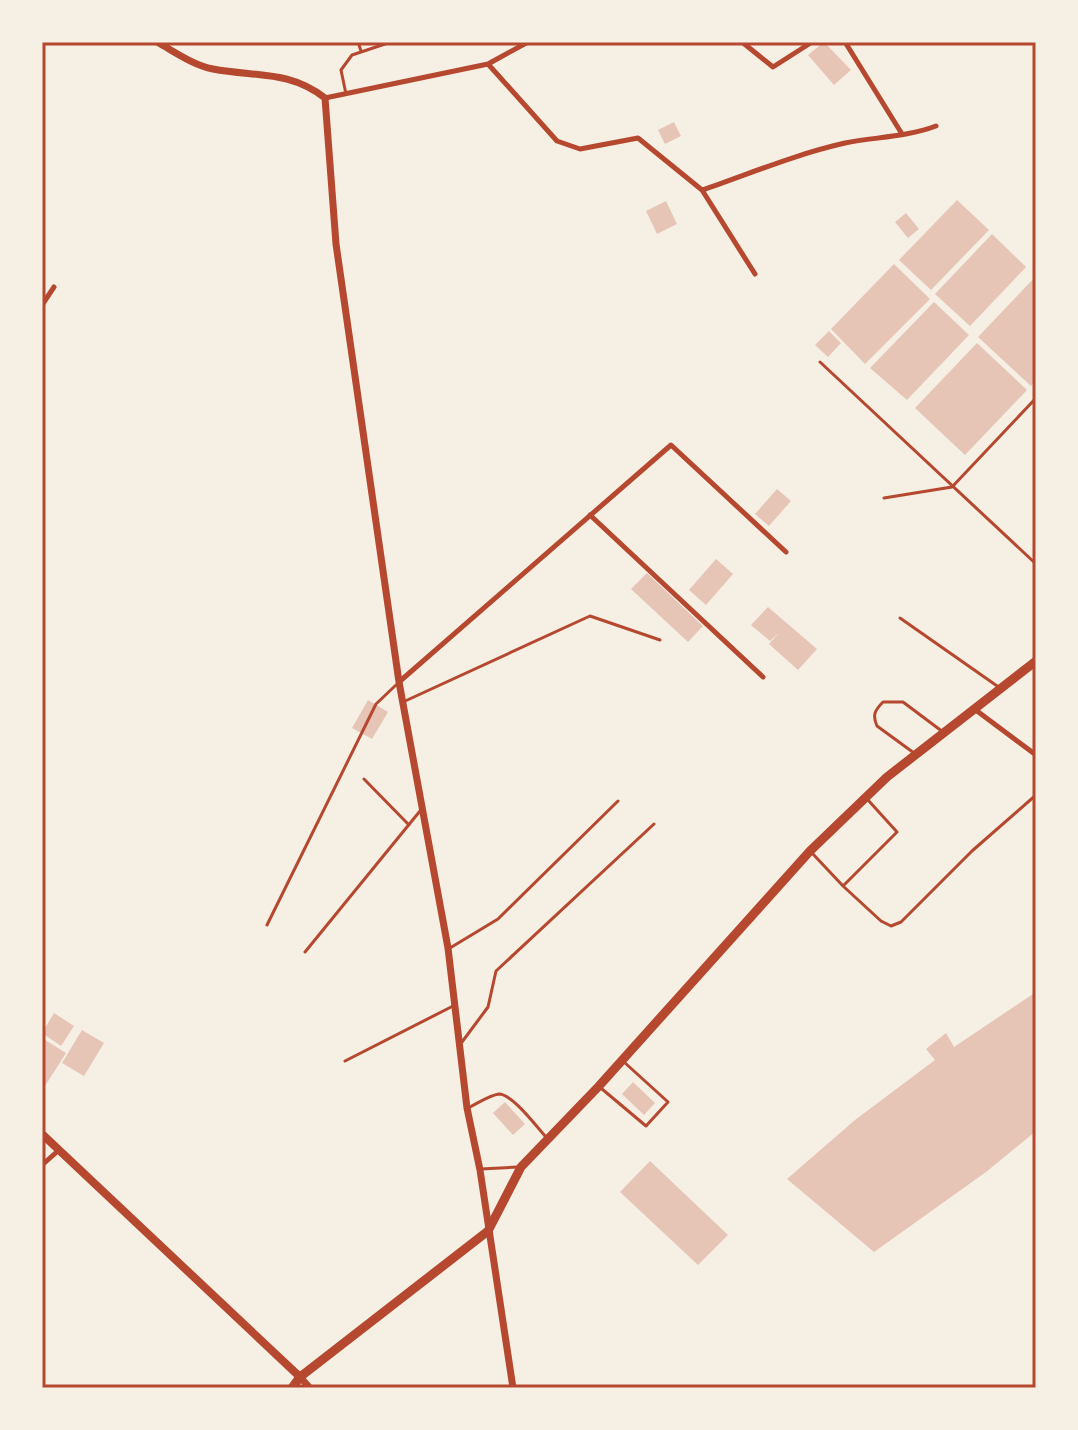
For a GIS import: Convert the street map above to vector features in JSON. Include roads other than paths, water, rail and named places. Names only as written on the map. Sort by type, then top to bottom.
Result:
[{"type":"main road","points":[[292,1388],[300,1377],[488,1231],[521,1167],[599,1086],[810,851],[916,754],[1036,661]]},
{"type":"main road","points":[[42,1134],[300,1377]]},
{"type":"street","points":[[157,42],[211,69],[281,76],[308,84],[325,98],[336,244],[399,682],[448,948],[467,1108],[480,1170],[513,1388]]},
{"type":"street","points":[[325,98],[488,64],[528,42]]},
{"type":"street","points":[[742,42],[773,67],[812,42]]},
{"type":"street","points":[[845,42],[902,134]]},
{"type":"street","points":[[488,64],[557,141],[580,149],[638,138],[702,190],[755,274]]},
{"type":"street","points":[[702,190],[841,144],[918,133],[936,126]]},
{"type":"street","points":[[42,305],[54,287]]},
{"type":"street","points":[[399,682],[671,445],[786,552]]},
{"type":"street","points":[[590,515],[763,677]]},
{"type":"street","points":[[973,708],[1036,755]]},
{"type":"street","points":[[42,1165],[60,1149]]},
{"type":"street","points":[[300,1377],[310,1388]]},
{"type":"lane","points":[[358,42],[361,51]]},
{"type":"lane","points":[[346,94],[341,70],[352,55],[391,42]]},
{"type":"lane","points":[[820,362],[1036,564]]},
{"type":"lane","points":[[884,498],[952,487],[1036,398]]},
{"type":"lane","points":[[403,702],[590,616],[660,640]]},
{"type":"lane","points":[[900,618],[1000,688]]},
{"type":"lane","points":[[267,925],[376,704],[399,682]]},
{"type":"lane","points":[[916,754],[877,726],[875,710],[883,702],[903,702],[943,732]]},
{"type":"lane","points":[[364,779],[409,825]]},
{"type":"lane","points":[[810,851],[843,886],[881,921],[891,926],[901,922],[972,851],[1036,795]]},
{"type":"lane","points":[[843,886],[897,832],[866,798]]},
{"type":"lane","points":[[448,948],[456,947],[498,919],[618,801]]},
{"type":"lane","points":[[305,952],[422,808]]},
{"type":"lane","points":[[460,1045],[488,1007],[496,971],[654,824]]},
{"type":"lane","points":[[345,1061],[455,1005]]},
{"type":"lane","points":[[599,1086],[646,1126],[668,1102],[621,1059]]},
{"type":"lane","points":[[467,1108],[495,1094],[503,1094],[511,1098],[548,1139]]},
{"type":"lane","points":[[480,1170],[521,1167]]}]
